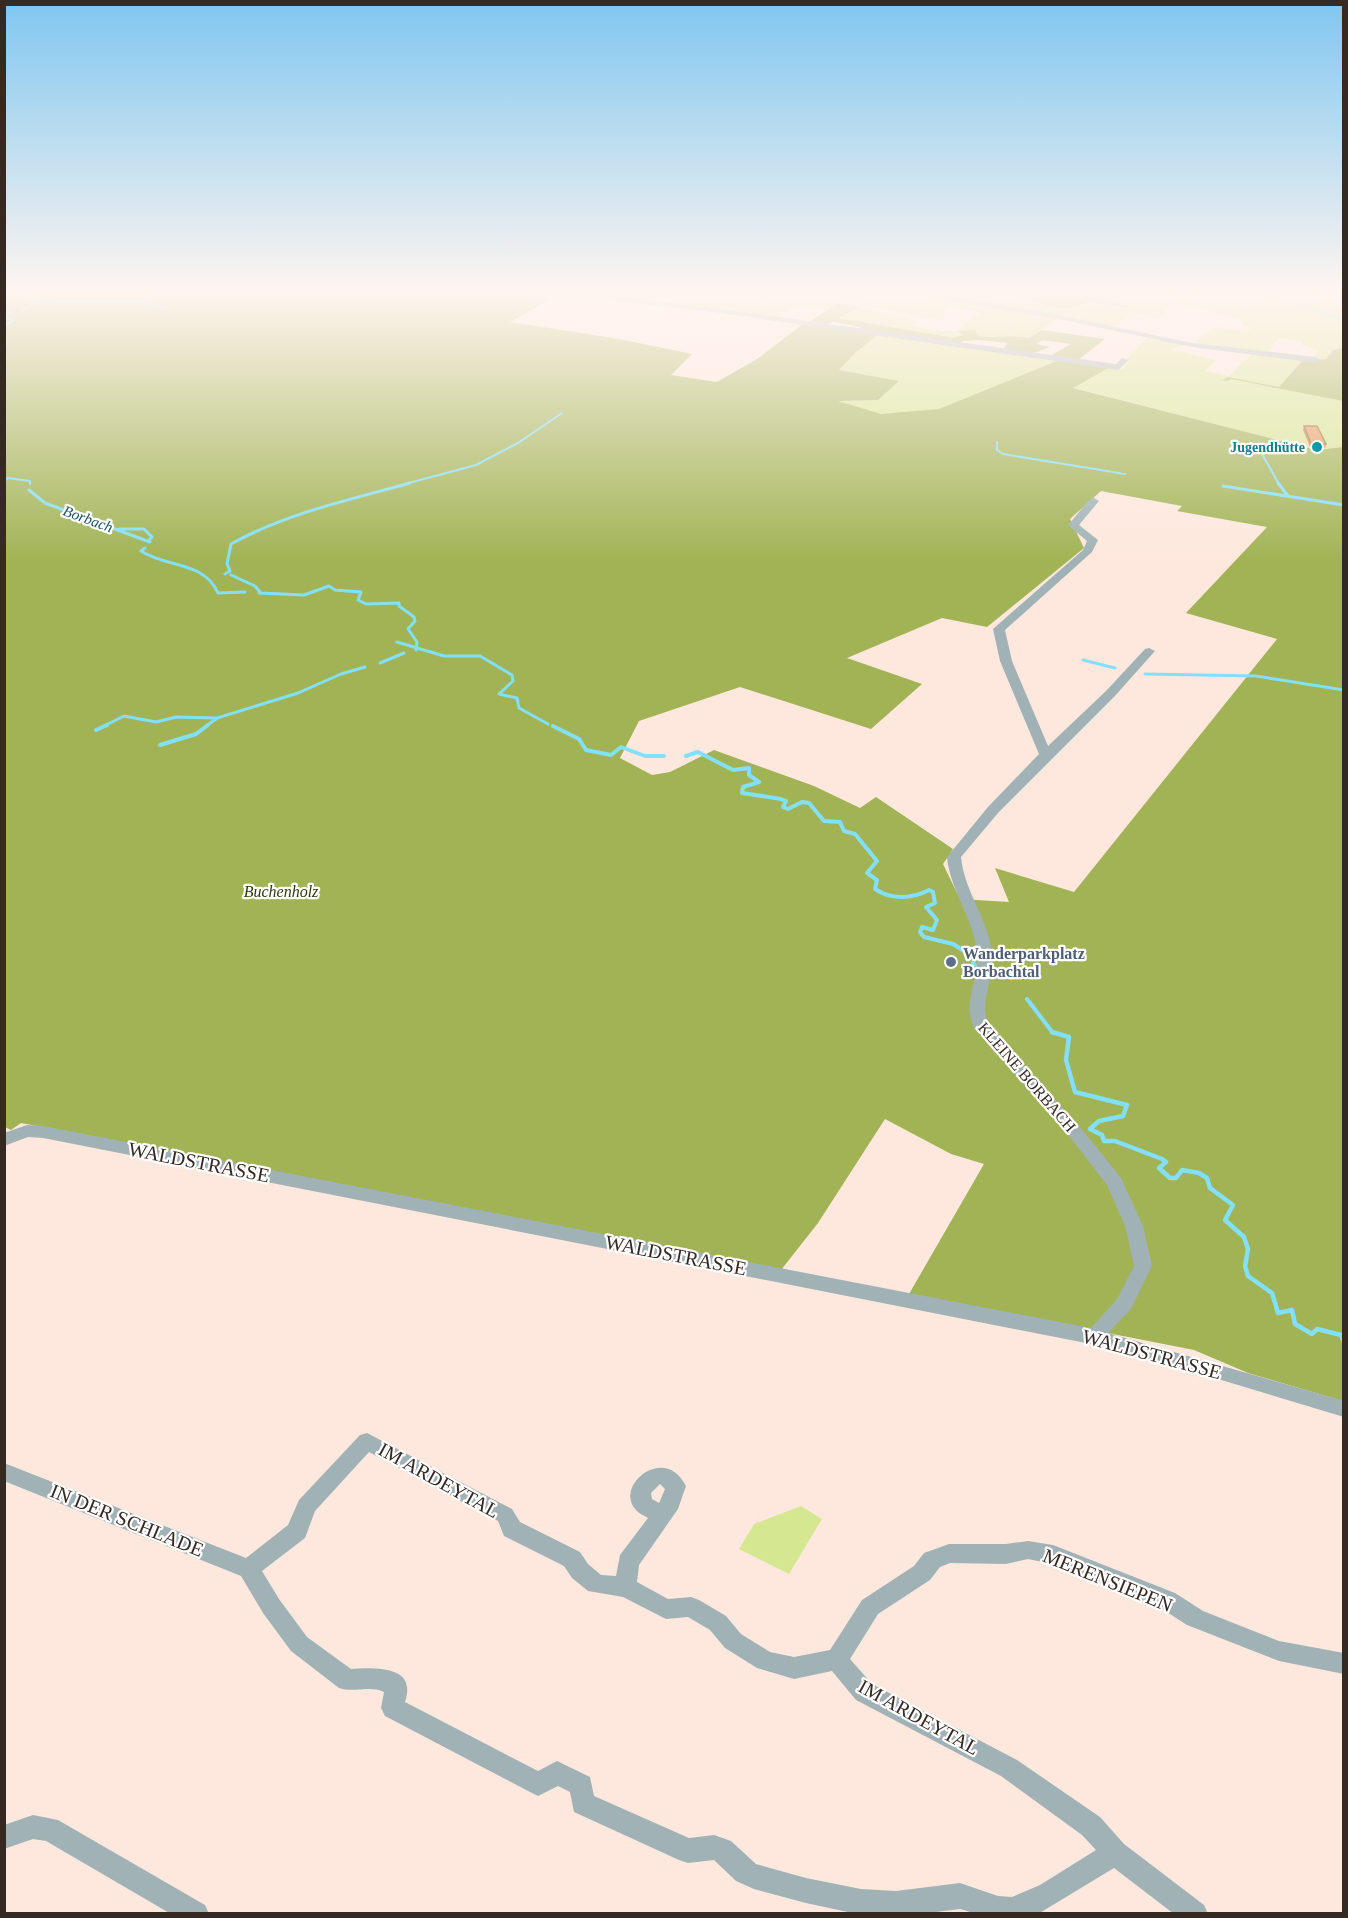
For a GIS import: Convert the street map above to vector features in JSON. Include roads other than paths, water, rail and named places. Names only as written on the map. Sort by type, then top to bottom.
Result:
[{"type":"street","points":[[1046,755],[1006,661],[999,629],[1087,552],[1093,540],[1073,525],[1094,501]]},
{"type":"street","name":"KLEINE BORBACH","points":[[1096,1337],[1100,1329],[1124,1304],[1143,1266],[1134,1226],[1115,1182],[1079,1137],[982,1028],[975,1016],[975,997],[983,981],[985,956],[981,933],[955,868],[954,857],[993,810],[1110,694],[1149,651]]},
{"type":"street","name":"WALDSTRASSE","points":[[4,1140],[27,1131],[43,1132],[1096,1337],[1165,1355],[1344,1409]]},
{"type":"street","name":"IM ARDEYTAL","points":[[249,1569],[297,1531],[306,1506],[367,1441],[505,1515],[512,1529],[572,1559],[580,1571],[596,1584],[626,1587],[666,1609],[692,1607],[718,1623],[733,1641],[765,1661],[780,1666],[794,1668],[837,1659],[849,1677],[864,1692],[1009,1768],[1091,1826],[1115,1853],[1195,1914]]},
{"type":"street","name":"IN DER SCHLADE","points":[[4,1472],[249,1569]]},
{"type":"street","points":[[626,1587],[628,1562],[662,1515]]},
{"type":"street","name":"MERENSIEPEN","points":[[837,1659],[870,1607],[922,1574],[932,1560],[949,1553],[1006,1554],[1028,1550],[1053,1555],[1146,1591],[1167,1600],[1195,1618],[1279,1651],[1344,1664]]},
{"type":"street","points":[[249,1569],[271,1606],[299,1644],[347,1680],[380,1678],[396,1687],[393,1708],[538,1784],[557,1773],[581,1785],[583,1803],[688,1851],[704,1846],[726,1851],[748,1874],[795,1888],[881,1903],[907,1903],[961,1896],[993,1908],[1010,1911],[1029,1905],[1115,1853]]},
{"type":"street","points":[[4,1837],[33,1827],[50,1829],[196,1914]]},
{"type":"waterway","points":[[405,484],[476,465],[518,443],[562,413]]},
{"type":"waterway","points":[[997,442],[997,450],[1003,454],[1125,474]]},
{"type":"waterway","points":[[1263,443],[1267,448],[1262,454],[1279,484]]},
{"type":"waterway","name":"Borbach","points":[[4,481],[8,478],[30,481],[30,484]]},
{"type":"waterway","points":[[225,574],[230,571],[227,564],[231,544],[252,533],[319,508],[410,483]]},
{"type":"waterway","points":[[1278,483],[1288,496]]},
{"type":"waterway","points":[[1223,486],[1344,505]]},
{"type":"waterway","name":"Borbach","points":[[29,490],[45,503],[150,542]]},
{"type":"waterway","points":[[119,529],[144,529],[152,537],[149,540]]},
{"type":"waterway","name":"Borbach","points":[[145,548],[141,551],[204,575],[218,593],[245,592]]},
{"type":"waterway","points":[[231,575],[255,586],[261,593]]},
{"type":"waterway","points":[[259,593],[304,595],[329,586],[335,590],[361,592],[358,600],[366,604],[399,603],[399,606],[414,617],[415,621],[408,629],[417,642],[416,648]]},
{"type":"waterway","name":"Borbach","points":[[397,642],[416,648]]},
{"type":"waterway","name":"Borbach","points":[[416,648],[444,656],[480,656],[512,675],[513,681],[499,694],[517,698],[519,708],[548,724]]},
{"type":"waterway","points":[[380,663],[404,653]]},
{"type":"waterway","points":[[1083,660],[1115,668]]},
{"type":"waterway","points":[[104,726],[124,716],[156,722],[176,717],[217,718],[298,693],[341,674],[365,667]]},
{"type":"waterway","points":[[1145,674],[1256,676],[1344,690]]},
{"type":"waterway","points":[[206,726],[216,719]]},
{"type":"waterway","points":[[96,730],[107,725]]},
{"type":"waterway","points":[[160,745],[196,734],[208,725]]},
{"type":"waterway","name":"Borbach","points":[[553,726],[579,739],[586,750],[611,755],[621,747],[645,756],[664,756]]},
{"type":"waterway","name":"Borbach","points":[[686,756],[698,752],[733,770],[749,768],[749,775],[759,782],[743,787],[742,793],[781,799],[786,801],[783,807],[788,809],[802,802],[809,803],[824,821],[840,822],[844,831],[855,834],[877,861],[867,873],[877,880],[875,889],[895,897],[916,895],[929,890],[933,892],[935,903],[926,907],[937,920],[933,930],[922,927],[920,932],[924,937],[953,944],[975,958],[973,963],[977,968]]},
{"type":"waterway","name":"Borbach","points":[[995,974],[1012,978]]},
{"type":"waterway","name":"Borbach","points":[[1027,999],[1052,1032]]},
{"type":"waterway","name":"Borbach","points":[[1052,1032],[1069,1037],[1066,1060],[1075,1092],[1127,1105],[1123,1116],[1099,1121],[1090,1129],[1102,1135],[1104,1141],[1115,1141],[1162,1159],[1166,1162],[1159,1168],[1170,1178],[1176,1178],[1182,1170],[1199,1173],[1207,1178],[1210,1188],[1233,1205],[1225,1220],[1244,1237],[1248,1249],[1245,1266],[1248,1276],[1272,1293],[1278,1313],[1292,1310],[1295,1324],[1312,1334],[1317,1329],[1341,1335],[1344,1342]]},
{"type":"place","name":"Jugendhütte","points":[[1317,447]]},
{"type":"place","name":"Wanderparkplatz Borbachtal","points":[[951,962]]},
{"type":"park label","name":"Buchenholz","points":[[281,891]]}]
